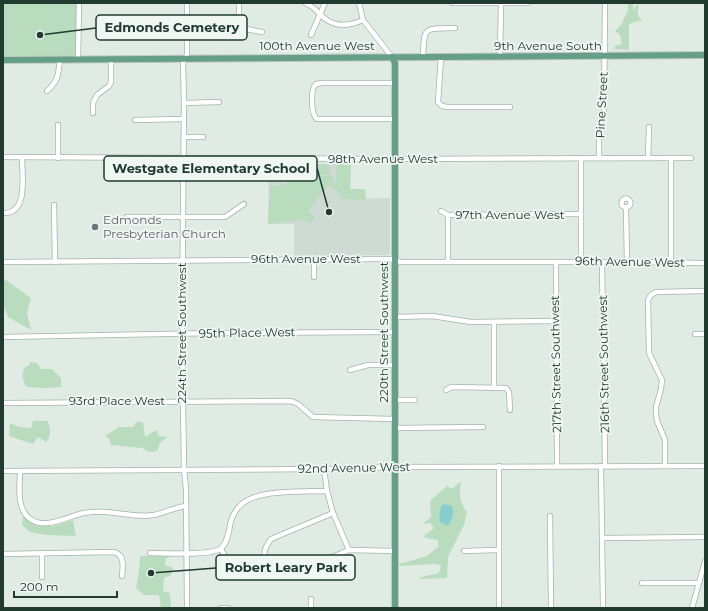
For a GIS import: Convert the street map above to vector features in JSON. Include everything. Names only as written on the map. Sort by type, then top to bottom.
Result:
[{"type":"main road","name":"9th Avenue South","points":[[392,57],[705,55]]},
{"type":"main road","name":"100th Avenue West","points":[[3,60],[392,57]]},
{"type":"main road","name":"220th Street Southwest","points":[[392,57],[395,63],[395,608]]},
{"type":"street","points":[[78,59],[79,3]]},
{"type":"street","name":"224th Street Southwest","points":[[187,3],[187,55],[183,63],[184,137],[182,260],[187,608]]},
{"type":"street","points":[[238,3],[239,25],[241,28],[262,32]]},
{"type":"street","points":[[305,3],[313,6],[326,20],[334,24],[352,24],[363,20]]},
{"type":"street","points":[[311,35],[325,3]]},
{"type":"street","points":[[359,3],[363,20],[392,57]]},
{"type":"street","points":[[452,3],[528,3]]},
{"type":"street","points":[[500,57],[501,3]]},
{"type":"street","name":"Pine Street","points":[[599,158],[599,131],[604,110],[605,3]]},
{"type":"street","points":[[110,28],[118,25],[187,23]]},
{"type":"street","points":[[423,58],[423,38],[426,32],[431,29],[455,28]]},
{"type":"street","points":[[441,57],[438,102],[440,104],[447,107],[510,107]]},
{"type":"street","points":[[47,92],[55,84],[58,78],[60,59]]},
{"type":"street","points":[[93,114],[93,103],[97,94],[109,86],[112,82],[111,59]]},
{"type":"street","points":[[395,83],[322,83],[316,84],[313,90],[314,117],[321,119],[395,119]]},
{"type":"street","points":[[184,103],[219,102]]},
{"type":"street","points":[[135,120],[184,119]]},
{"type":"street","points":[[58,125],[58,158]]},
{"type":"street","points":[[648,158],[649,128]]},
{"type":"street","points":[[184,137],[203,136]]},
{"type":"street","name":"98th Avenue West","points":[[3,157],[395,159],[691,158]]},
{"type":"street","points":[[3,213],[9,213],[15,210],[20,202],[22,195],[22,157]]},
{"type":"street","points":[[581,158],[581,262]]},
{"type":"street","points":[[671,158],[671,262]]},
{"type":"street","points":[[127,217],[225,217],[244,204]]},
{"type":"street","points":[[54,205],[55,262]]},
{"type":"street","points":[[626,208],[627,262]]},
{"type":"street","name":"97th Avenue West","points":[[441,211],[448,215],[581,214]]},
{"type":"street","points":[[448,215],[448,262]]},
{"type":"street","points":[[314,259],[314,278]]},
{"type":"street","name":"96th Avenue West","points":[[3,262],[389,259],[401,262],[705,263]]},
{"type":"street","name":"217th Street Southwest","points":[[556,262],[555,321],[557,466]]},
{"type":"street","name":"216th Street Southwest","points":[[602,262],[603,608]]},
{"type":"street","points":[[665,466],[665,440],[656,414],[662,380],[648,350],[648,300],[651,294],[656,292],[705,290]]},
{"type":"street","points":[[395,317],[432,316],[465,322],[555,321]]},
{"type":"street","points":[[494,322],[494,387]]},
{"type":"street","name":"95th Place West","points":[[3,337],[395,332]]},
{"type":"street","points":[[696,334],[705,334]]},
{"type":"street","points":[[350,370],[368,365],[394,365]]},
{"type":"street","points":[[446,390],[451,388],[502,387],[509,392],[510,410]]},
{"type":"street","points":[[394,400],[415,400]]},
{"type":"street","name":"93rd Place West","points":[[3,402],[291,401],[298,404],[313,416],[394,419]]},
{"type":"street","points":[[394,428],[484,427]]},
{"type":"street","points":[[499,466],[499,608]]},
{"type":"street","name":"92nd Avenue West","points":[[3,471],[324,469],[499,466],[705,466]]},
{"type":"street","points":[[324,469],[327,491],[333,513],[349,550]]},
{"type":"street","points":[[20,471],[20,499],[23,510],[34,521],[46,523],[93,511],[149,516],[186,506]]},
{"type":"street","points":[[221,549],[226,540],[237,509],[247,500],[258,496],[271,494],[327,491]]},
{"type":"street","points":[[333,513],[271,539],[266,546],[264,555],[271,570],[279,575],[289,575],[349,550],[395,551]]},
{"type":"street","points":[[550,516],[551,608]]},
{"type":"street","points":[[602,538],[705,537]]},
{"type":"street","points":[[150,553],[205,552],[221,549]]},
{"type":"street","points":[[221,549],[234,572]]},
{"type":"street","points":[[464,551],[498,550]]},
{"type":"street","points":[[3,554],[117,553],[122,559],[122,576]]},
{"type":"street","points":[[42,554],[42,577]]},
{"type":"street","points":[[326,560],[330,569]]},
{"type":"street","points":[[692,608],[705,561]]},
{"type":"street","points":[[642,583],[699,583]]},
{"type":"street","points":[[311,599],[311,608]]},
{"type":"street","points":[[221,608],[228,608]]},
{"type":"shaded area","points":[[269,163],[351,164],[350,199],[390,198],[390,252],[388,255],[294,256],[294,224],[268,224]]},
{"type":"green space","points":[[3,3],[79,3],[78,59],[3,60]]},
{"type":"green space","points":[[638,3],[638,16],[642,20],[629,24],[629,50],[614,49],[615,46],[622,44],[620,35],[615,31],[621,25],[628,12],[628,4],[633,4],[633,11]]},
{"type":"green space","points":[[337,163],[351,164],[350,189],[365,189],[366,200],[342,199],[336,189],[332,189],[329,184],[308,211],[315,217],[310,224],[302,218],[300,220],[268,224],[270,186],[281,186],[294,178],[333,175],[333,180],[330,182],[336,182]]},
{"type":"green space","points":[[302,165],[330,165],[330,174],[300,175]]},
{"type":"green space","points":[[3,278],[31,298],[27,313],[31,330],[8,317],[3,305]]},
{"type":"green space","points":[[31,362],[37,363],[41,369],[52,369],[61,378],[61,387],[27,387],[23,380],[23,373],[25,367]]},
{"type":"green space","points":[[33,421],[48,421],[50,435],[46,442],[38,437],[33,444],[9,436],[10,423],[19,427],[31,428]]},
{"type":"green space","points":[[136,422],[143,422],[145,437],[156,430],[159,436],[167,437],[160,443],[157,451],[149,452],[142,448],[111,445],[109,438],[105,436],[119,427],[133,427]]},
{"type":"green space","points":[[461,481],[460,498],[467,512],[464,525],[448,557],[447,578],[419,579],[421,577],[439,573],[441,565],[399,566],[399,564],[427,556],[438,547],[438,540],[426,538],[424,536],[434,528],[430,523],[422,524],[431,517],[430,501],[447,486],[452,489]]},
{"type":"green space","points":[[23,517],[35,525],[53,526],[73,520],[76,536],[47,535],[30,532],[22,525]]},
{"type":"green space","points":[[167,554],[170,557],[166,558],[165,565],[173,568],[170,576],[164,578],[163,591],[170,593],[171,608],[161,608],[159,595],[144,595],[136,588],[140,556],[157,556]]},
{"type":"water","points":[[443,504],[452,506],[453,516],[448,526],[440,522],[439,517]]},
{"type":"place","name":"Edmonds Cemetery","points":[[40,35]]},
{"type":"place","name":"Westgate Elementary School","points":[[329,212]]},
{"type":"place","name":"Edmonds Presbyterian Church","points":[[95,227]]},
{"type":"place","name":"Robert Leary Park","points":[[151,573]]}]
